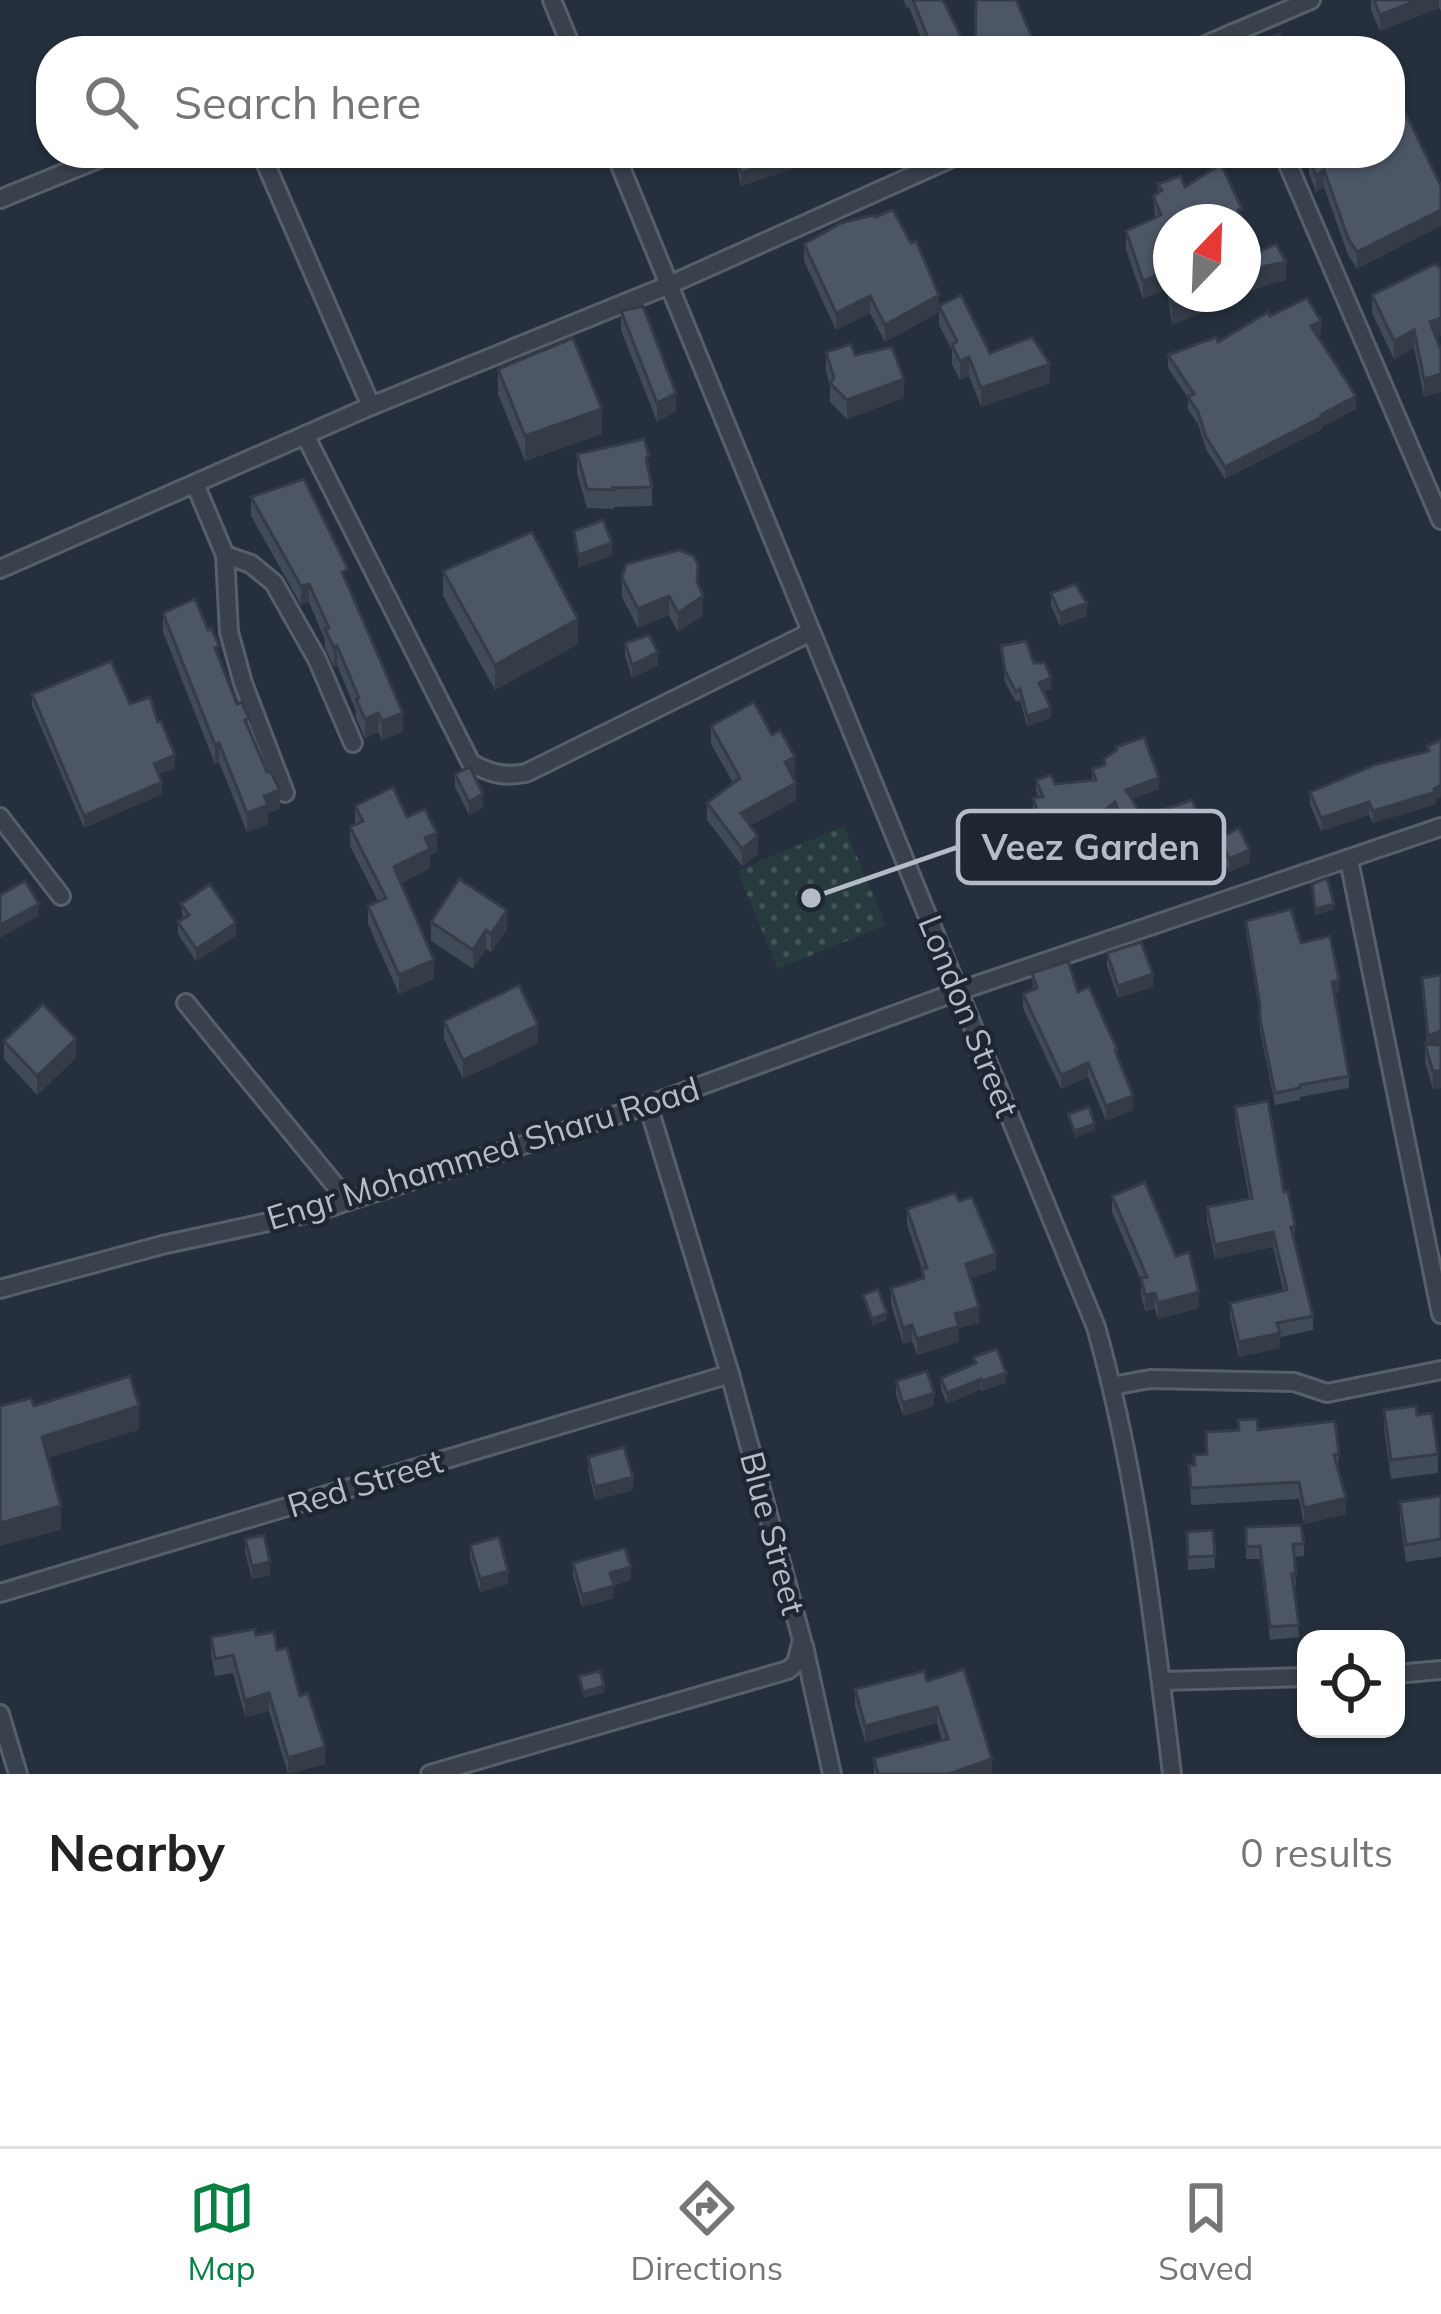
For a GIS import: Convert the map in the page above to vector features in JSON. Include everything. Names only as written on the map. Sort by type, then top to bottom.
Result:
[{"type":"street","points":[[552,0],[567,36]]},
{"type":"street","points":[[1225,36],[1310,0]]},
{"type":"street","points":[[0,199],[76,168]]},
{"type":"street","points":[[268,168],[371,406]]},
{"type":"street","name":"London Street","points":[[620,168],[1096,1328],[1129,1463],[1172,1774]]},
{"type":"street","points":[[0,569],[371,406],[669,285],[930,168]]},
{"type":"street","points":[[1289,168],[1441,520]]},
{"type":"street","points":[[305,435],[471,763],[486,772],[505,777],[526,773],[809,633]]},
{"type":"street","points":[[195,484],[225,555],[229,632],[243,683],[285,793]]},
{"type":"street","points":[[225,555],[251,565],[274,583],[317,658],[352,743]]},
{"type":"street","points":[[0,817],[61,896]]},
{"type":"street","name":"Engr Mohammed Sharu Road","points":[[0,1289],[162,1245],[319,1210],[648,1105],[959,991],[1441,827]]},
{"type":"street","points":[[1349,860],[1441,1314]]},
{"type":"street","points":[[186,1003],[348,1201]]},
{"type":"street","name":"Blue Street","points":[[430,1774],[788,1670],[796,1663],[802,1640],[730,1374],[648,1105]]},
{"type":"street","points":[[1112,1386],[1150,1379],[1294,1382],[1327,1393],[1441,1370]]},
{"type":"street","name":"Red Street","points":[[0,1592],[730,1374]]},
{"type":"street","points":[[802,1640],[832,1774]]},
{"type":"street","points":[[1405,1673],[1441,1670]]},
{"type":"street","points":[[1161,1681],[1297,1677]]},
{"type":"street","points":[[0,1714],[18,1774]]},
{"type":"street","points":[[501,1753],[501,1774]]},
{"type":"green space","points":[[844,826],[886,925],[778,969],[737,871]]},
{"type":"building","points":[[913,0],[943,0],[961,36],[927,36]]},
{"type":"building","points":[[976,0],[1016,0],[1032,36],[975,36]]},
{"type":"building","points":[[1374,0],[1418,0],[1380,15]]},
{"type":"building","points":[[1405,112],[1441,186],[1441,210],[1357,252],[1324,170],[1316,176],[1313,168],[1405,168]]},
{"type":"building","points":[[1215,168],[1223,168],[1240,204],[1156,204],[1153,196],[1162,190],[1158,184],[1180,176],[1185,187]]},
{"type":"building","points":[[893,210],[911,243],[916,241],[939,295],[885,325],[870,296],[836,313],[804,244],[841,223]]},
{"type":"building","points":[[1153,219],[1153,276],[1143,281],[1126,231]]},
{"type":"building","points":[[1276,244],[1286,262],[1261,268],[1261,251]]},
{"type":"building","points":[[1435,264],[1441,269],[1441,318],[1430,322],[1441,350],[1441,374],[1424,379],[1414,330],[1394,341],[1372,295]]},
{"type":"building","points":[[961,295],[990,353],[1032,337],[1050,364],[981,388],[969,357],[960,361],[952,345],[957,341],[939,306]]},
{"type":"building","points":[[1307,298],[1321,321],[1311,326],[1356,396],[1225,467],[1188,397],[1194,394],[1168,355],[1216,337],[1218,342],[1268,312],[1270,316]]},
{"type":"building","points":[[643,306],[676,393],[657,403],[621,311]]},
{"type":"building","points":[[573,338],[602,409],[525,436],[498,369]]},
{"type":"building","points":[[851,344],[855,355],[892,347],[904,379],[847,400],[830,383],[834,378],[826,352]]},
{"type":"building","points":[[644,439],[652,487],[587,489],[577,454]]},
{"type":"building","points":[[304,479],[348,569],[342,572],[403,713],[382,721],[378,713],[365,719],[309,584],[301,586],[251,497]]},
{"type":"building","points":[[603,520],[612,543],[578,555],[574,531]]},
{"type":"building","points":[[532,532],[578,619],[495,665],[443,571]]},
{"type":"building","points":[[679,550],[694,556],[703,596],[678,613],[669,596],[638,609],[622,578],[626,564]]},
{"type":"building","points":[[1075,584],[1087,603],[1060,613],[1051,593]]},
{"type":"building","points":[[195,599],[219,646],[215,648],[237,704],[242,702],[267,772],[280,790],[264,796],[268,805],[247,813],[163,613]]},
{"type":"building","points":[[649,635],[658,652],[632,665],[625,643]]},
{"type":"building","points":[[1026,641],[1034,663],[1045,663],[1051,678],[1039,683],[1051,708],[1027,716],[1020,689],[1016,692],[1005,671],[1001,646]]},
{"type":"building","points":[[111,661],[130,704],[150,697],[175,755],[154,764],[162,782],[84,816],[32,694]]},
{"type":"building","points":[[754,702],[772,735],[780,730],[795,757],[785,762],[796,783],[741,813],[758,836],[742,849],[707,803],[740,778],[711,726]]},
{"type":"building","points":[[1144,737],[1159,778],[1126,790],[1149,827],[1130,833],[1115,802],[1079,832],[1089,853],[1074,861],[1055,815],[1041,822],[1033,798],[1043,797],[1036,780],[1051,775],[1055,784],[1096,780],[1092,769],[1105,765],[1104,759],[1116,747]]},
{"type":"building","points":[[1441,740],[1441,785],[1436,792],[1373,811],[1369,802],[1321,818],[1310,792],[1374,765],[1429,751],[1427,746]]},
{"type":"building","points":[[470,767],[483,794],[469,802],[455,774]]},
{"type":"building","points":[[393,787],[407,817],[425,809],[437,833],[425,838],[430,849],[394,867],[434,960],[399,975],[368,906],[386,898],[350,827],[363,821],[355,806]]},
{"type":"building","points":[[1192,800],[1204,831],[1173,841],[1159,811]]},
{"type":"building","points":[[1239,828],[1250,850],[1229,859],[1220,838]]},
{"type":"building","points":[[1327,878],[1334,904],[1315,909],[1312,884]]},
{"type":"building","points":[[459,879],[507,910],[473,950],[431,922]]},
{"type":"building","points":[[25,881],[39,904],[0,925],[0,895]]},
{"type":"building","points":[[210,884],[236,923],[196,949],[178,922],[189,915],[181,904]]},
{"type":"building","points":[[1291,909],[1301,943],[1330,936],[1339,980],[1332,982],[1349,1076],[1275,1093],[1246,921]]},
{"type":"building","points":[[1141,942],[1153,974],[1118,986],[1107,953]]},
{"type":"building","points":[[1068,961],[1078,992],[1089,987],[1133,1096],[1106,1106],[1088,1063],[1061,1075],[1023,994],[1037,988],[1032,973]]},
{"type":"building","points":[[1441,975],[1441,1031],[1428,1036],[1422,978]]},
{"type":"building","points":[[519,985],[538,1025],[463,1060],[444,1021]]},
{"type":"building","points":[[43,1004],[76,1039],[37,1076],[4,1041]]},
{"type":"building","points":[[1425,1044],[1441,1045],[1441,1070],[1433,1072]]},
{"type":"building","points":[[1268,1101],[1313,1316],[1277,1323],[1280,1333],[1239,1342],[1230,1303],[1287,1290],[1273,1232],[1215,1245],[1207,1207],[1252,1198],[1235,1107]]},
{"type":"building","points":[[1089,1107],[1095,1124],[1074,1131],[1068,1114]]},
{"type":"building","points":[[1145,1182],[1176,1256],[1189,1252],[1199,1292],[1158,1303],[1155,1293],[1145,1295],[1141,1278],[1147,1277],[1112,1196]]},
{"type":"building","points":[[955,1193],[959,1201],[972,1197],[996,1254],[966,1264],[979,1307],[955,1314],[959,1326],[917,1339],[912,1325],[903,1328],[891,1288],[924,1278],[922,1269],[927,1268],[907,1209]]},
{"type":"building","points":[[878,1289],[887,1313],[872,1319],[863,1295]]},
{"type":"building","points":[[997,1349],[1006,1373],[947,1393],[941,1378],[976,1363],[973,1357]]},
{"type":"building","points":[[927,1371],[934,1393],[903,1403],[896,1381]]},
{"type":"building","points":[[130,1376],[139,1406],[42,1437],[61,1506],[0,1523],[0,1406],[31,1398],[34,1406]]},
{"type":"building","points":[[1416,1406],[1417,1415],[1432,1413],[1438,1454],[1391,1460],[1384,1410]]},
{"type":"building","points":[[1257,1419],[1258,1430],[1335,1421],[1339,1454],[1334,1455],[1346,1498],[1304,1508],[1299,1482],[1191,1488],[1189,1465],[1195,1465],[1194,1455],[1207,1454],[1206,1432],[1239,1430],[1238,1420]]},
{"type":"building","points":[[624,1447],[633,1477],[595,1487],[588,1457]]},
{"type":"building","points":[[1441,1496],[1441,1539],[1406,1545],[1400,1502]]},
{"type":"building","points":[[1301,1525],[1304,1544],[1293,1544],[1296,1574],[1292,1574],[1299,1625],[1270,1627],[1260,1546],[1246,1547],[1246,1527]]},
{"type":"building","points":[[1213,1530],[1215,1556],[1188,1557],[1187,1532]]},
{"type":"building","points":[[264,1535],[270,1562],[252,1566],[245,1539]]},
{"type":"building","points":[[499,1537],[508,1571],[480,1579],[470,1545]]},
{"type":"building","points":[[625,1548],[631,1567],[610,1573],[614,1586],[582,1595],[573,1563]]},
{"type":"building","points":[[255,1629],[256,1635],[274,1632],[277,1650],[287,1648],[300,1696],[308,1693],[325,1747],[288,1758],[269,1693],[245,1700],[233,1655],[215,1659],[211,1637]]},
{"type":"building","points":[[964,1669],[992,1759],[949,1774],[878,1774],[874,1758],[948,1739],[937,1707],[865,1726],[855,1689],[924,1671],[927,1681]]},
{"type":"building","points":[[600,1671],[604,1686],[583,1692],[579,1676]]},
{"type":"place","name":"Veez Garden","points":[[811,898]]}]
